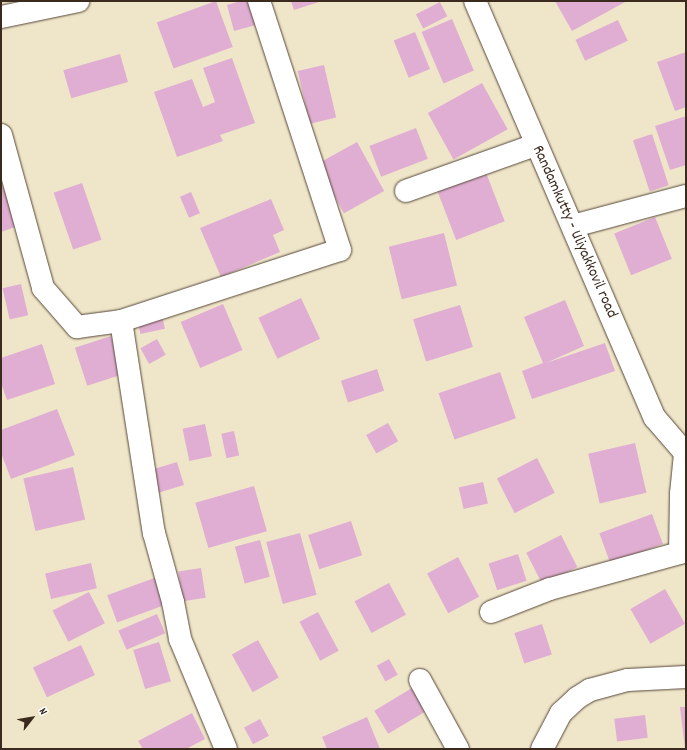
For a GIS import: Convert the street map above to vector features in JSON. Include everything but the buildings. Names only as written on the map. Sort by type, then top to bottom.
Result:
[{"type":"street","points":[[1,18],[78,1]]},
{"type":"street","points":[[1,134],[43,288],[77,327],[121,321],[340,250],[259,1]]},
{"type":"street","name":"Randamkutty - Uliyakkovil road","points":[[475,1],[535,145],[573,226],[654,418],[686,454]]},
{"type":"street","points":[[406,191],[535,145]]},
{"type":"street","points":[[573,226],[686,196]]},
{"type":"street","points":[[121,321],[154,533],[173,602],[180,639],[226,749]]},
{"type":"street","points":[[491,612],[550,589],[680,553],[681,494],[686,454]]},
{"type":"street","points":[[542,749],[561,713],[577,698],[590,690],[628,680],[686,677]]},
{"type":"street","points":[[420,680],[458,749]]}]
